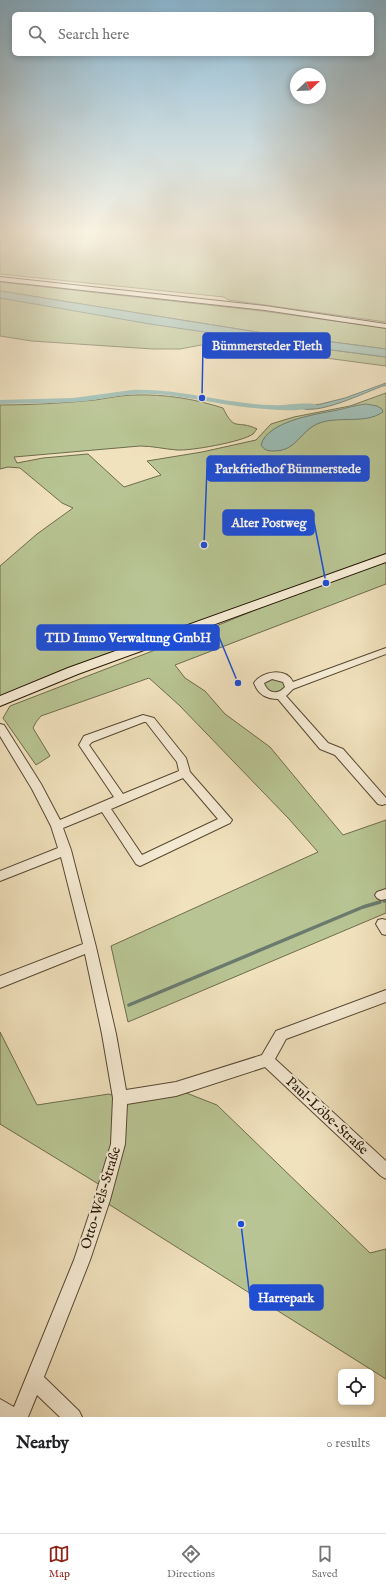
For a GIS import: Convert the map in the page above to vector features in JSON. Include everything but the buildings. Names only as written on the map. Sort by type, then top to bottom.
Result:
[{"type":"main road","points":[[166,297],[265,308],[386,326]]},
{"type":"main road","points":[[0,701],[88,666],[386,558]]},
{"type":"street","points":[[290,687],[287,680],[281,676],[268,676],[262,679],[259,683],[260,689],[266,694],[280,695],[287,692],[290,687],[386,651]]},
{"type":"street","points":[[280,695],[324,746],[340,752],[385,802]]},
{"type":"street","points":[[104,807],[140,861],[226,820],[185,773],[182,761],[150,720],[143,718],[88,739],[84,745],[121,799]]},
{"type":"street","name":"Otto-Wels-Straße","points":[[0,728],[37,787],[57,826],[65,850],[76,898],[90,946],[109,1034],[120,1098],[118,1144],[104,1194],[82,1260],[19,1417]]},
{"type":"street","points":[[57,826],[185,773]]},
{"type":"street","points":[[0,876],[65,850]]},
{"type":"street","points":[[0,982],[90,946]]},
{"type":"street","points":[[120,1098],[176,1089],[267,1060],[281,1035],[386,996]]},
{"type":"street","name":"Paul-Löbe-Straße","points":[[267,1060],[386,1171]]},
{"type":"street","points":[[34,1380],[73,1417]]},
{"type":"street","points":[[0,1408],[13,1417]]},
{"type":"green space","points":[[38,297],[137,297],[262,311],[386,328],[386,349],[263,333]]},
{"type":"green space","points":[[224,297],[386,297],[386,322],[229,300]]},
{"type":"green space","points":[[0,298],[286,344],[386,357],[386,366],[212,343],[180,349],[153,349],[32,341],[0,336]]},
{"type":"green space","points":[[386,393],[386,584],[175,665],[185,678],[205,691],[225,714],[270,747],[343,835],[386,820],[386,913],[128,1022],[111,946],[318,852],[289,819],[179,705],[149,678],[41,716],[33,728],[50,756],[36,765],[3,718],[10,706],[194,635],[353,570],[0,701],[0,566],[37,534],[73,508],[62,503],[20,468],[8,467],[0,469],[0,405],[72,402],[130,395],[169,396],[202,402],[223,408],[227,416],[234,423],[257,429],[253,434],[238,440],[193,449],[177,450],[140,446],[14,457],[17,463],[43,458],[88,454],[124,487],[161,475],[147,461],[202,452],[256,440],[271,424],[294,417],[350,406]]},
{"type":"green space","points":[[281,677],[287,692],[266,694],[262,679]]},
{"type":"green space","points":[[0,1032],[37,1105],[109,1094],[120,1098],[176,1089],[217,1105],[370,1253],[386,1249],[386,1379],[374,1371],[374,1369],[370,1369],[102,1200],[105,1188],[0,1124]]},
{"type":"water","points":[[38,297],[263,333],[386,349],[386,357],[150,324],[0,298]]},
{"type":"water","points":[[386,383],[386,385],[329,406],[317,409],[297,407],[321,404],[345,398]]},
{"type":"water","points":[[366,404],[377,406],[382,409],[383,412],[376,416],[367,418],[325,421],[311,427],[293,445],[281,450],[268,450],[263,448],[261,445],[265,437],[282,424],[306,417]]},
{"type":"waterway","points":[[0,402],[73,400],[151,392],[272,408],[313,405]]},
{"type":"waterway","points":[[129,1005],[363,907],[380,902]]},
{"type":"place","name":"Bümmersteder Fleth","points":[[202,398]]},
{"type":"place","name":"Parkfriedhof Bümmerstede","points":[[204,545]]},
{"type":"place","name":"Alter Postweg","points":[[326,583]]},
{"type":"place","name":"TID Immo Verwaltung GmbH","points":[[238,683]]},
{"type":"place","name":"Harrepark","points":[[241,1224]]}]
